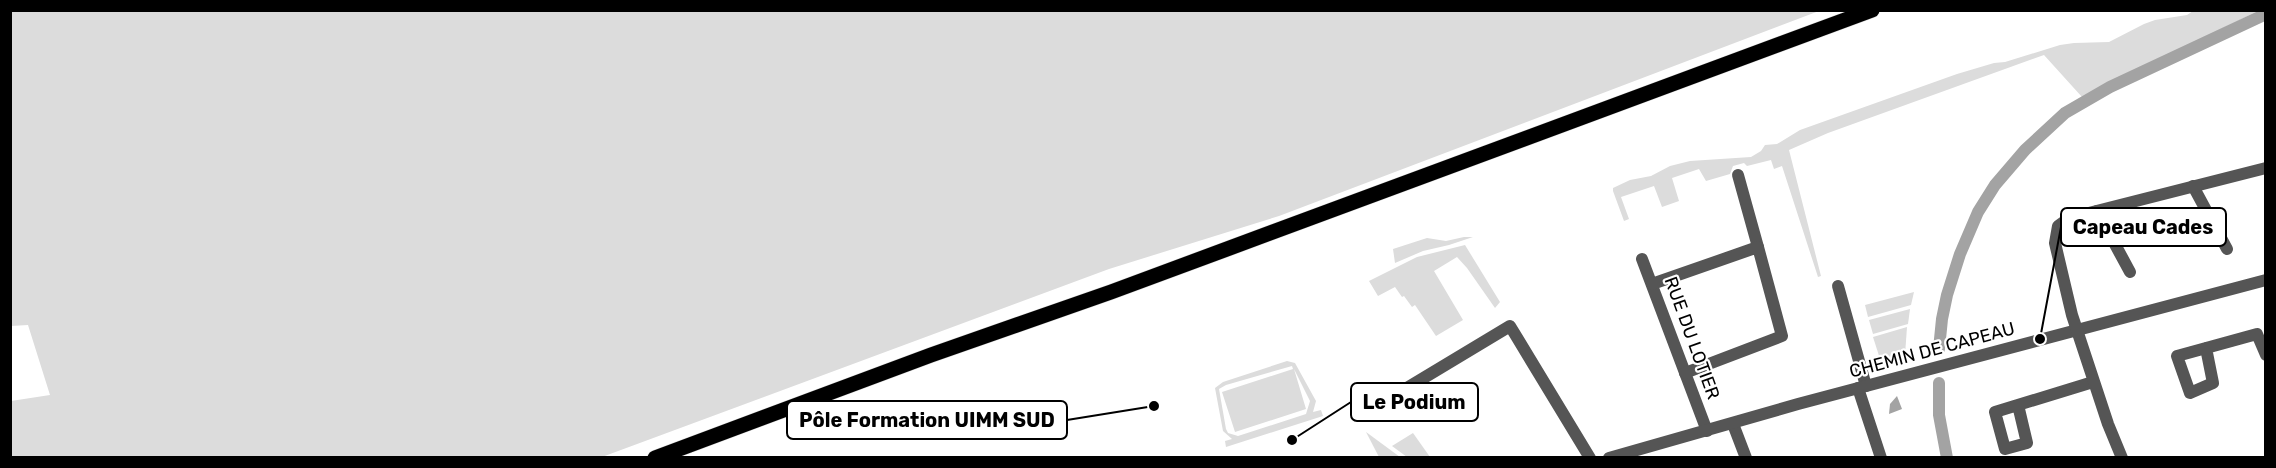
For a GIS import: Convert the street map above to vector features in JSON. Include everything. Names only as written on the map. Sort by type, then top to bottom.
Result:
[{"type":"main road","points":[[655,458],[1872,10]]},
{"type":"street","points":[[2122,458],[2093,382],[2072,315],[2055,243],[2058,226],[2069,218],[2265,168]]},
{"type":"street","points":[[1685,373],[1782,336],[1738,175]]},
{"type":"street","points":[[2193,186],[2227,249]]},
{"type":"street","points":[[2097,211],[2130,272]]},
{"type":"street","points":[[1652,284],[1758,247]]},
{"type":"street","name":"RUE DU LOTIER","points":[[1642,259],[1707,431]]},
{"type":"street","name":"CHEMIN DE CAPEAU","points":[[1609,458],[1623,456],[1862,387],[2265,280]]},
{"type":"street","points":[[1838,286],[1881,458]]},
{"type":"street","points":[[1382,403],[1510,326],[1590,458]]},
{"type":"street","points":[[2206,348],[2257,334],[2265,356]]},
{"type":"street","points":[[2018,405],[2093,382]]},
{"type":"street","points":[[1733,423],[1746,458]]},
{"type":"shaded area","points":[[11,10],[1819,11],[1279,216],[1109,269],[602,457],[11,458],[11,401],[50,395],[28,325],[11,326]]},
{"type":"shaded area","points":[[2193,11],[2258,11],[2082,97],[2044,55],[1828,133],[1789,150],[1821,276],[1818,277],[1782,166],[1774,169],[1771,160],[1747,166],[1744,163],[1733,166],[1730,174],[1706,181],[1699,169],[1672,178],[1679,201],[1662,207],[1654,186],[1621,197],[1629,219],[1624,221],[1613,191],[1613,188],[1630,180],[1651,176],[1670,166],[1690,161],[1751,157],[1761,151],[1765,145],[1777,144],[1800,130],[1957,74],[2060,45],[2109,42],[2144,24],[2187,15]]},
{"type":"shaded area","points":[[1473,237],[1423,251],[1395,263],[1393,249],[1427,238],[1446,241]]},
{"type":"shaded area","points":[[1465,245],[1500,302],[1495,308],[1457,257],[1434,271],[1463,320],[1436,336],[1415,305],[1412,307],[1395,287],[1378,296],[1369,281],[1417,257]]},
{"type":"shaded area","points":[[1914,292],[1911,305],[1868,317],[1865,305]]},
{"type":"shaded area","points":[[1910,309],[1908,324],[1873,334],[1869,320]]},
{"type":"shaded area","points":[[1907,327],[1905,355],[1881,362],[1873,337]]},
{"type":"shaded area","points":[[1287,361],[1295,363],[1316,401],[1313,412],[1321,410],[1323,416],[1226,447],[1225,441],[1232,439],[1223,431],[1215,388],[1223,382]],"holes":[[[1292,366],[1293,369],[1222,392],[1235,432],[1306,409],[1294,369],[1310,401],[1306,414],[1238,436],[1228,433],[1219,389]]]},
{"type":"shaded area","points":[[1897,396],[1902,409],[1889,414],[1890,404]]},
{"type":"shaded area","points":[[1366,432],[1400,457],[1379,457]]},
{"type":"shaded area","points":[[1413,433],[1430,457],[1407,457],[1392,446]]},
{"type":"waterway","points":[[1939,349],[1947,295],[1960,254],[1978,212],[1995,185],[2025,150],[2065,113],[2110,87],[2266,14]]},
{"type":"waterway","points":[[1939,383],[1939,415],[1947,458]]},
{"type":"place","name":"Capeau Cades","points":[[2040,339]]},
{"type":"place","name":"Pôle Formation UIMM SUD","points":[[1154,406]]},
{"type":"place","name":"Le Podium","points":[[1292,440]]}]
